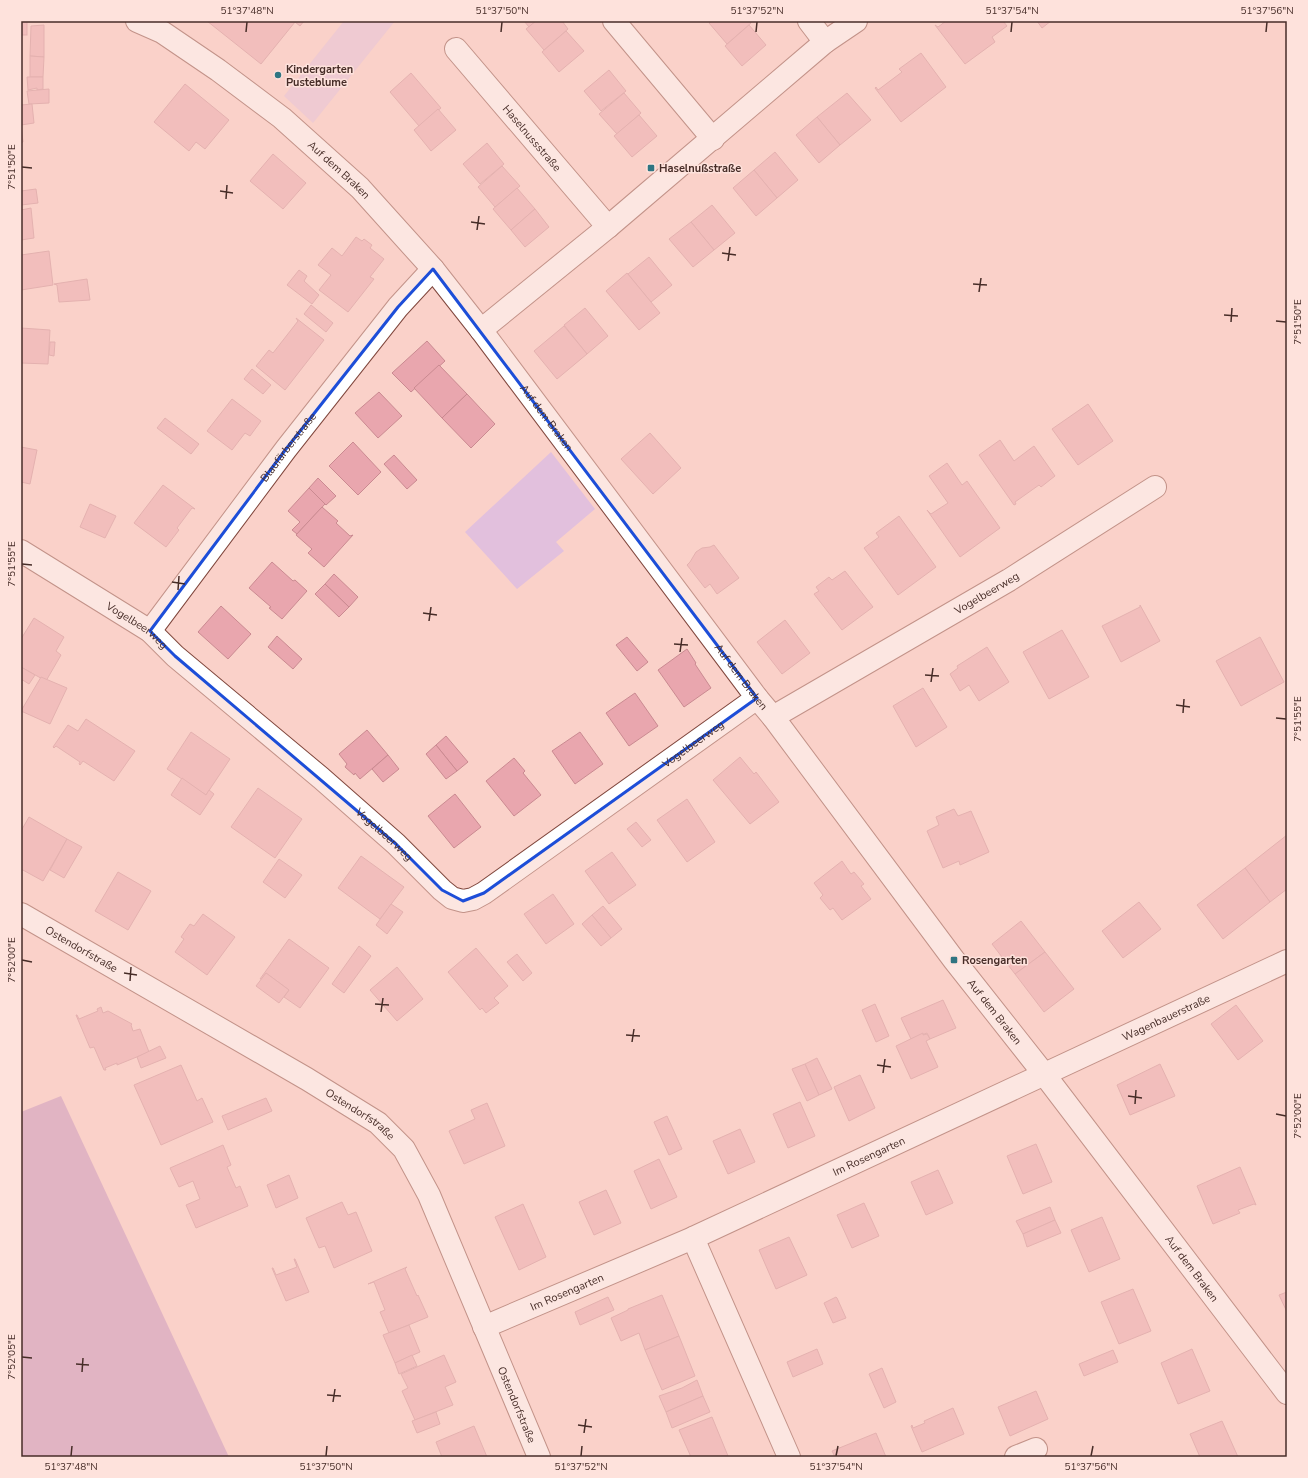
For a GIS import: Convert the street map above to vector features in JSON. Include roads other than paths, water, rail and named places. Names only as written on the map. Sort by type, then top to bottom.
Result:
[{"type":"street","name":"Auf dem Braken","points":[[137,21],[162,32],[218,70],[282,118],[360,188],[433,269],[481,330],[757,698],[773,716],[954,960],[1044,1074],[1287,1393]]},
{"type":"street","points":[[614,21],[713,139]]},
{"type":"street","points":[[809,21],[825,42]]},
{"type":"street","points":[[481,330],[608,227],[825,42],[856,21]]},
{"type":"street","name":"Haselnussstraße","points":[[456,49],[608,227]]},
{"type":"street","name":"Blaufärberstraße","points":[[150,631],[286,449],[398,307],[433,269]]},
{"type":"street","name":"Vogelbeerweg","points":[[773,716],[1009,580],[1155,487]]},
{"type":"street","name":"Vogelbeerweg","points":[[21,550],[150,631],[175,656],[321,778],[396,844],[442,890],[452,898],[464,901],[473,899],[484,893],[757,698]]},
{"type":"street","name":"Ostendorfstraße","points":[[21,914],[307,1079],[378,1123],[404,1149],[429,1195],[539,1457]]},
{"type":"street","name":"Wagenbauerstraße","points":[[1044,1074],[1287,961]]},
{"type":"street","name":"Im Rosengarten","points":[[484,1327],[693,1238],[1044,1074]]},
{"type":"street","points":[[693,1238],[789,1457]]},
{"type":"street","points":[[1016,1457],[1036,1449]]},
{"type":"place","name":"Kindergarten Pusteblume","points":[[278,75]]},
{"type":"place","name":"Haselnußstraße","points":[[651,168]]},
{"type":"place","name":"Rosengarten","points":[[954,960]]}]
